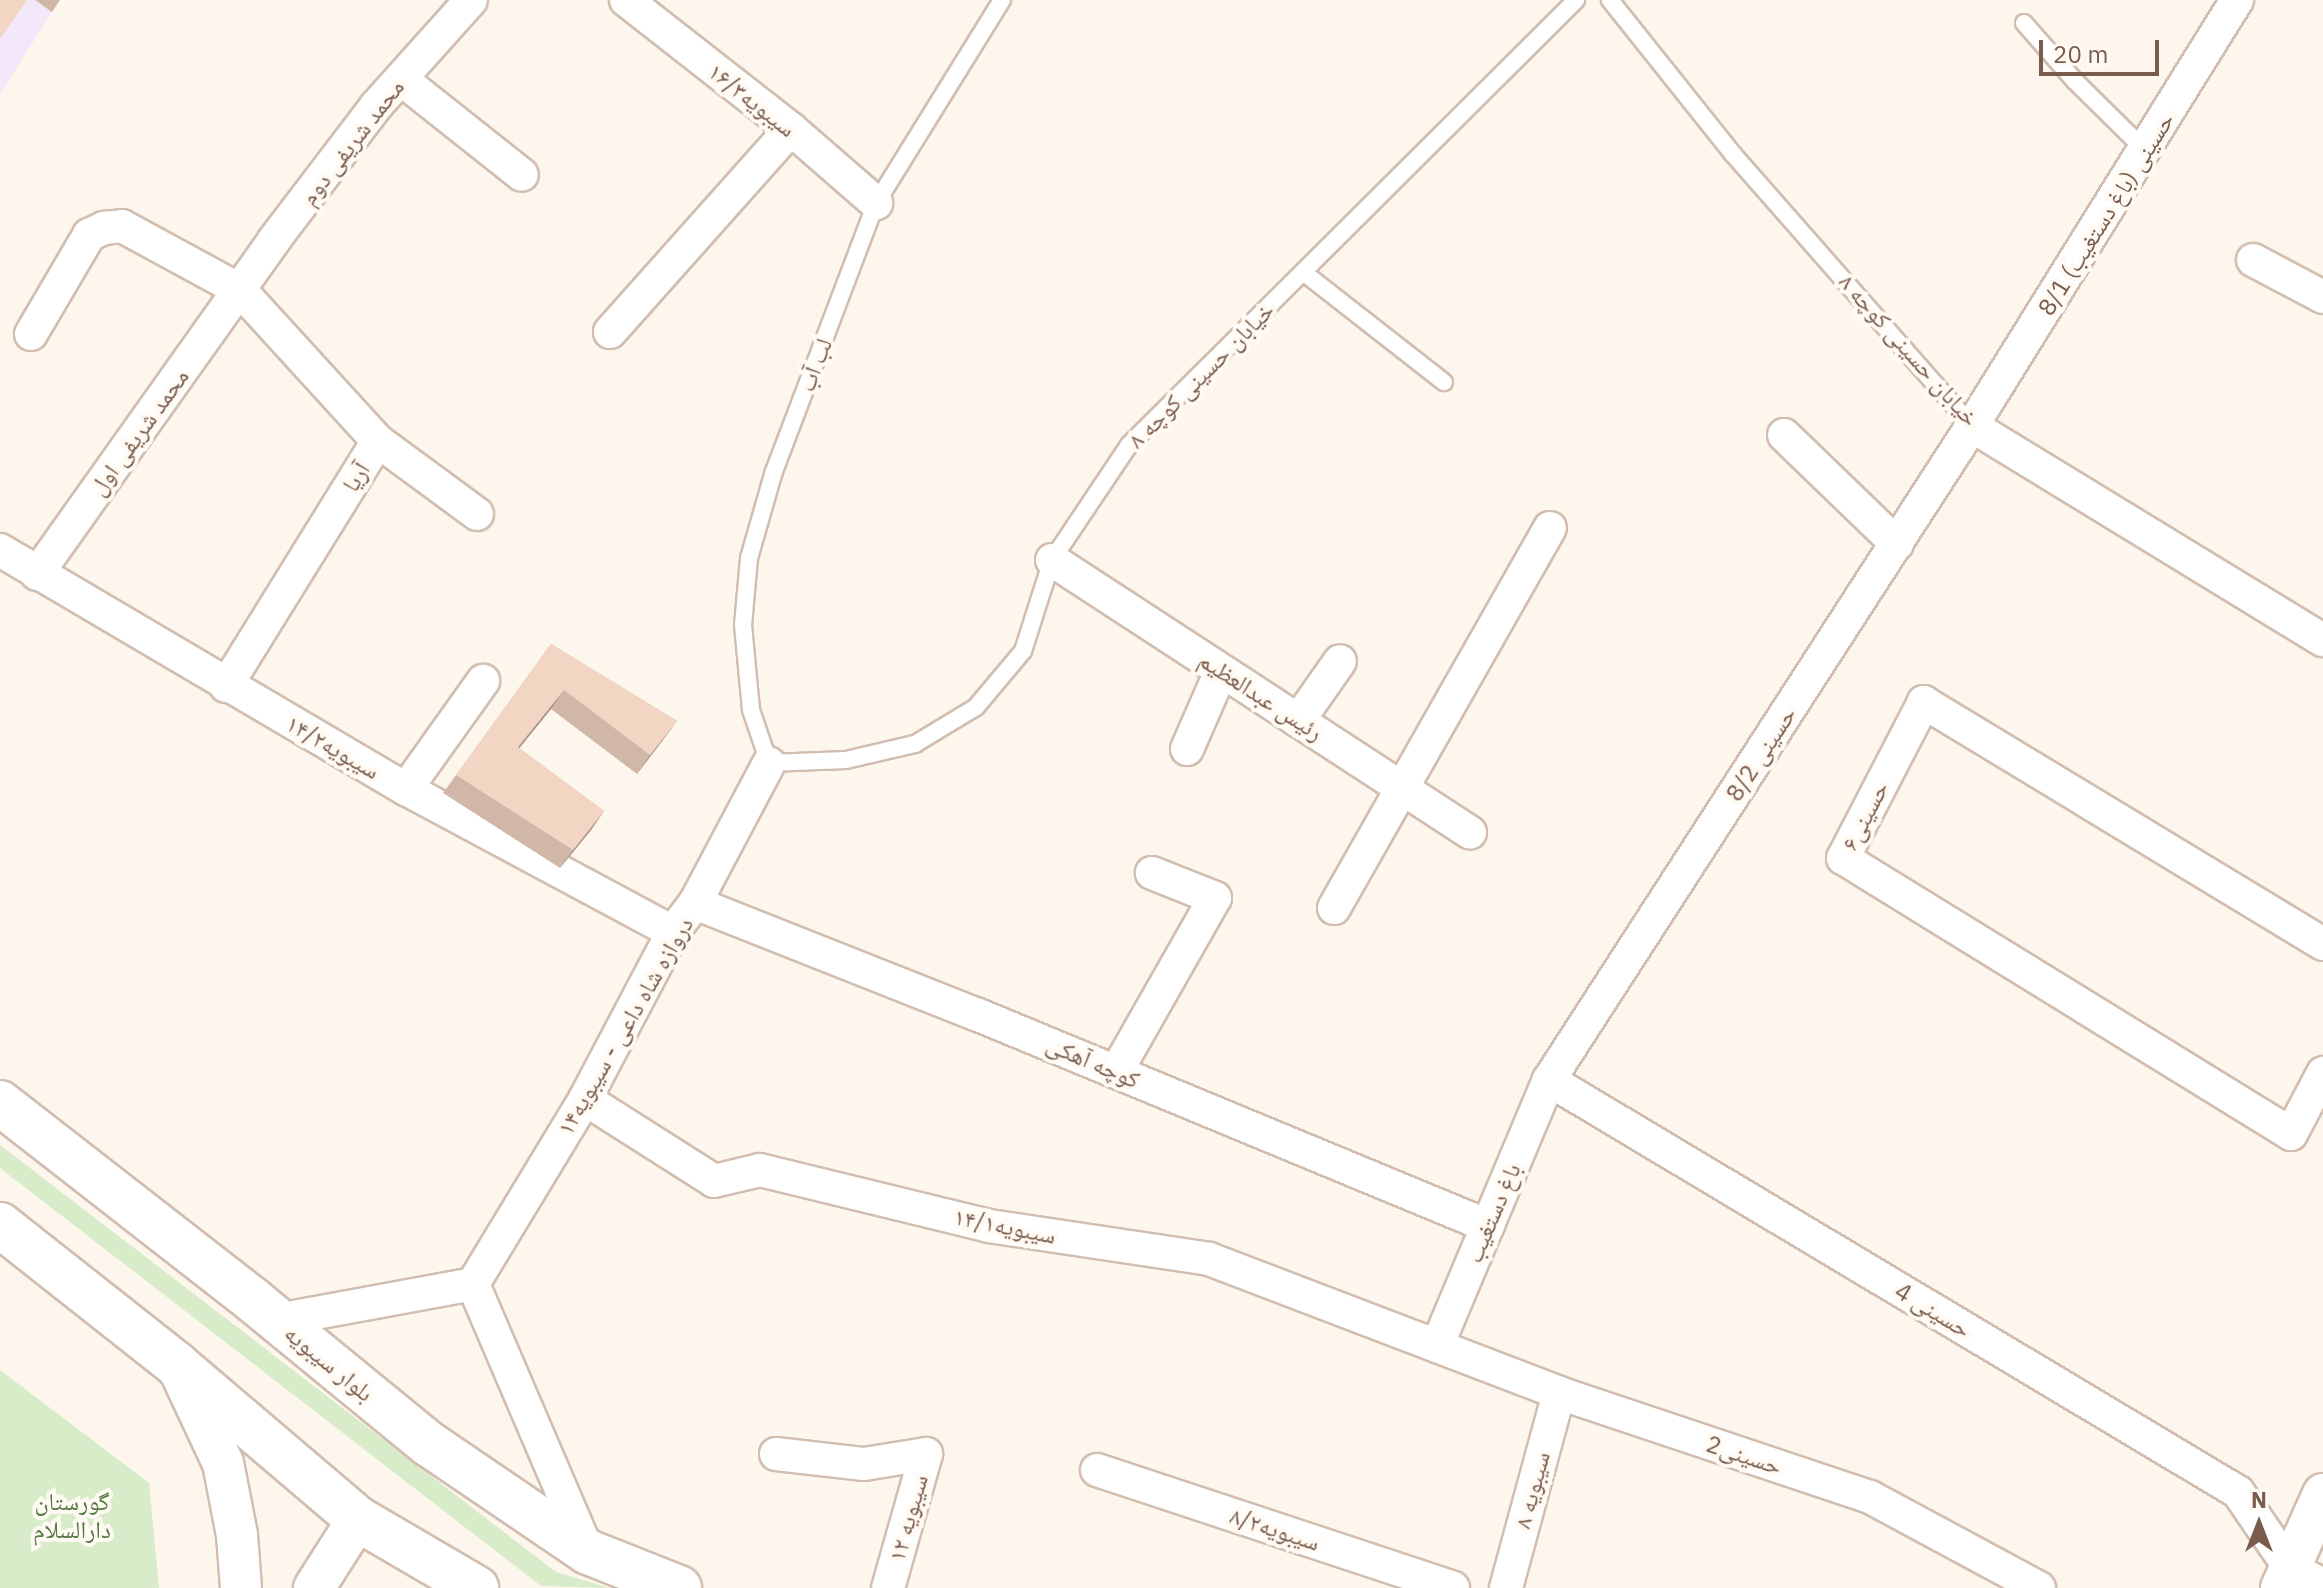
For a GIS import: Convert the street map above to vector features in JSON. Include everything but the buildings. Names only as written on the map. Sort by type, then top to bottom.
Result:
[{"type":"main road","name":"بلوار سیبویه","points":[[0,1103],[277,1320],[429,1444],[588,1552],[679,1588]]},
{"type":"main road","points":[[0,1225],[177,1365],[358,1519],[476,1588]]},
{"type":"street","name":"محمد شریفی دوم","points":[[240,290],[302,204],[401,79],[471,0]]},
{"type":"street","name":"8/1 حسینی (باغ دستغیب)","points":[[1972,426],[2146,151],[2237,0]]},
{"type":"street","name":"سیبویه۱۶/۳","points":[[638,4],[876,203]]},
{"type":"street","points":[[401,79],[522,175]]},
{"type":"street","points":[[610,332],[791,129]]},
{"type":"street","name":"آریا","points":[[31,334],[89,235],[104,228],[122,226],[240,290],[378,441],[226,686]]},
{"type":"street","points":[[2253,260],[2323,297]]},
{"type":"street","name":"محمد شریفی اول","points":[[37,574],[240,290]]},
{"type":"street","name":"8/2 حسینی","points":[[1549,1080],[1972,426]]},
{"type":"street","name":"خیابان حسینی کوچه ۸","points":[[1972,426],[2323,640]]},
{"type":"street","points":[[1784,435],[1897,544]]},
{"type":"street","points":[[378,441],[477,514]]},
{"type":"street","points":[[1334,908],[1550,528]]},
{"type":"street","name":"سیبویه۱۴/۲","points":[[0,550],[226,686],[406,789],[673,932]]},
{"type":"street","name":"رئیس عبدالعظیم","points":[[1052,560],[1470,832]]},
{"type":"street","points":[[1298,721],[1340,661]]},
{"type":"street","points":[[1187,749],[1221,671]]},
{"type":"street","points":[[406,789],[483,681]]},
{"type":"street","name":"حسینی۶","points":[[2323,944],[1924,702],[1843,858],[2291,1134],[2323,1073]]},
{"type":"street","name":"دروازه شاه داعی - سیبویه۱۴","points":[[473,1284],[585,1099],[673,932],[695,903],[769,763]]},
{"type":"street","points":[[1116,1072],[1215,898],[1152,873]]},
{"type":"street","name":"کوچه آهکی","points":[[695,903],[1488,1226]]},
{"type":"street","name":"باغ دستغیب","points":[[1437,1346],[1549,1080]]},
{"type":"street","name":"حسینی 4","points":[[1549,1080],[2238,1492],[2298,1580]]},
{"type":"street","name":"سیبویه۱۴/۱","points":[[585,1099],[714,1181],[760,1170],[989,1226],[1209,1259],[1437,1346]]},
{"type":"street","points":[[277,1320],[473,1284],[588,1552]]},
{"type":"street","name":"حسینی2","points":[[1437,1346],[1559,1393],[1870,1497],[2039,1588]]},
{"type":"street","points":[[177,1365],[223,1463],[237,1535],[241,1588]]},
{"type":"street","name":"سیبویه ۸","points":[[1506,1588],[1559,1393]]},
{"type":"street","name":"سیبویه ۱۲","points":[[776,1454],[864,1464],[926,1454],[888,1588]]},
{"type":"street","name":"سیبویه۸/۲","points":[[1097,1470],[1453,1588]]},
{"type":"street","points":[[2298,1580],[2323,1494]]},
{"type":"street","points":[[314,1588],[358,1519]]},
{"type":"lane","name":"لب آب","points":[[769,763],[751,710],[743,625],[749,558],[774,471],[876,203],[1002,0]]},
{"type":"lane","name":"خیابان حسینی کوچه ۸","points":[[769,763],[846,760],[915,744],[976,707],[1023,651],[1052,560],[1129,445],[1576,0]]},
{"type":"lane","name":"خیابان حسینی کوچه ۸","points":[[1610,0],[1732,153],[1972,426]]},
{"type":"lane","points":[[2024,23],[2075,81],[2146,151]]},
{"type":"lane","points":[[1303,272],[1444,382]]},
{"type":"shaded area","points":[[0,0],[35,0],[52,12],[0,94]]},
{"type":"green space","points":[[0,1145],[556,1572],[610,1588],[541,1586],[0,1168]]},
{"type":"green space","name":"گورستان دارالسلام","points":[[0,1370],[149,1483],[159,1588],[0,1588]]}]
